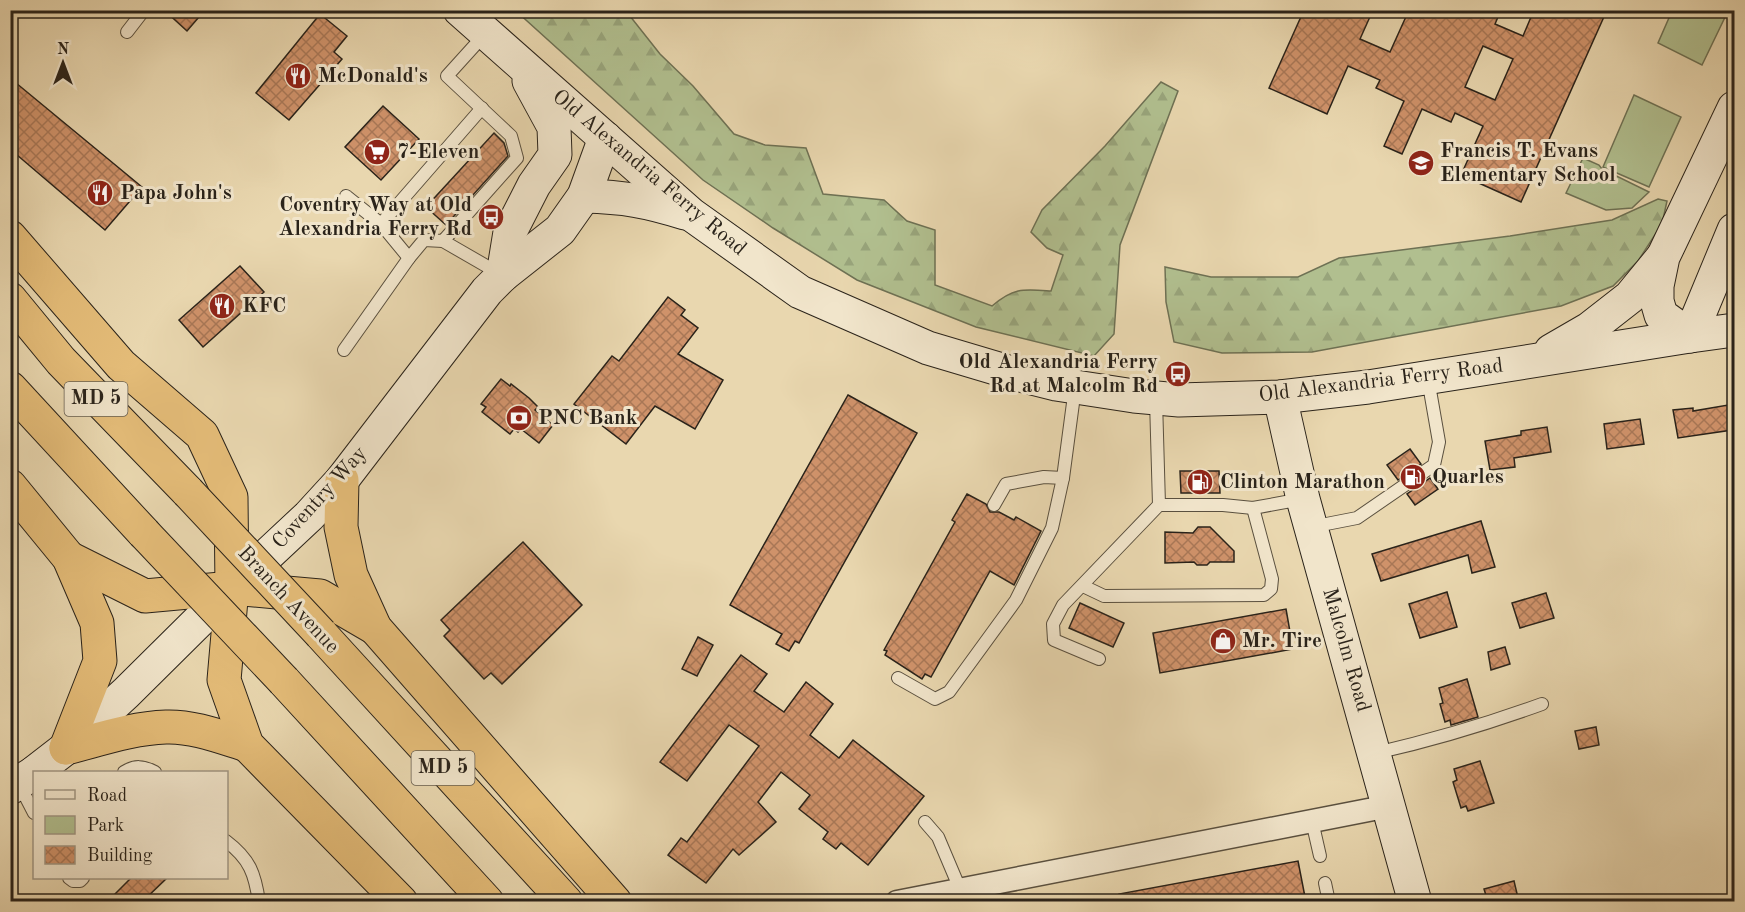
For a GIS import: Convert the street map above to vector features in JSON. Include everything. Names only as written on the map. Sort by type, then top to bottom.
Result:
[{"type":"highway","points":[[10,237],[121,365],[202,435],[231,497],[232,588],[224,680],[247,745],[401,902]]},
{"type":"highway","name":"Branch Avenue","points":[[10,299],[61,361],[321,634],[566,902]]},
{"type":"highway","name":"MD 5","points":[[10,388],[487,902]]},
{"type":"highway","points":[[342,480],[341,527],[351,575],[375,628],[615,902]]},
{"type":"highway","points":[[10,486],[69,558],[97,623],[100,661],[66,748]]},
{"type":"highway","points":[[69,558],[145,596],[232,588],[320,596],[375,628]]},
{"type":"highway","points":[[66,748],[139,730],[165,727],[191,730],[247,745]]},
{"type":"main road","name":"Old Alexandria Ferry Road","points":[[460,10],[692,215],[800,292],[928,348],[1012,373],[1075,387],[1156,398],[1222,400],[1280,397],[1368,387],[1734,330]]},
{"type":"main road","points":[[503,275],[510,232],[534,185],[555,155],[554,128],[522,66]]},
{"type":"main road","points":[[1536,360],[1589,329],[1630,297],[1663,256],[1734,108]]},
{"type":"main road","points":[[534,185],[605,138]]},
{"type":"main road","name":"Coventry Way","points":[[35,771],[66,748],[126,693],[309,516],[342,480],[487,291],[503,275],[560,230],[584,196],[605,138]]},
{"type":"main road","points":[[584,196],[624,197],[655,203],[692,215]]},
{"type":"main road","points":[[1663,256],[1657,286],[1657,301],[1661,315],[1690,336],[1734,230]]},
{"type":"main road","points":[[1734,250],[1734,267]]},
{"type":"main road","name":"Malcolm Road","points":[[1280,397],[1307,513],[1415,902]]},
{"type":"street","points":[[897,902],[960,889],[993,892],[1312,820],[1389,806]]},
{"type":"lane","points":[[127,32],[144,10]]},
{"type":"lane","points":[[443,241],[517,158],[511,136],[447,76],[486,34]]},
{"type":"lane","points":[[381,224],[482,108]]},
{"type":"lane","points":[[346,196],[381,224],[409,258]]},
{"type":"lane","points":[[344,350],[424,240],[443,241],[503,275]]},
{"type":"lane","points":[[1159,505],[1223,505],[1357,518],[1434,465],[1439,442],[1427,378]]},
{"type":"lane","points":[[898,678],[935,699],[949,692],[1016,600],[1052,528],[1063,478],[1075,387]]},
{"type":"lane","points":[[1099,659],[1054,640],[1053,624],[1063,605],[1159,505],[1156,398]]},
{"type":"lane","points":[[994,505],[1006,484],[1044,477],[1063,478]]},
{"type":"lane","points":[[1083,586],[1104,596],[1264,595],[1271,589],[1272,579],[1253,508]]},
{"type":"lane","points":[[1374,753],[1431,741],[1542,704]]},
{"type":"lane","points":[[126,771],[132,767],[141,766],[153,771]]},
{"type":"lane","points":[[24,779],[33,810]]},
{"type":"lane","points":[[1312,820],[1320,856]]},
{"type":"lane","points":[[925,822],[939,837],[960,889]]},
{"type":"lane","points":[[228,843],[248,862],[255,878],[260,902]]},
{"type":"lane","points":[[1325,884],[1329,902]]},
{"type":"green space","points":[[516,11],[626,11],[660,54],[693,86],[734,134],[765,145],[806,148],[823,194],[884,200],[907,221],[935,230],[935,285],[992,306],[1013,292],[1051,291],[1063,255],[1047,248],[1031,232],[1042,210],[1105,146],[1161,82],[1178,91],[1120,245],[1114,334],[1094,356],[976,327],[857,280],[773,228],[703,180]]},
{"type":"green space","points":[[1672,11],[1728,11],[1702,65],[1658,43]]},
{"type":"green space","points":[[1634,95],[1681,117],[1649,187],[1603,167]]},
{"type":"green space","points":[[1583,158],[1649,192],[1632,208],[1606,210],[1566,193]]},
{"type":"green space","points":[[1658,199],[1667,201],[1662,224],[1638,261],[1613,286],[1561,306],[1312,352],[1222,353],[1174,342],[1166,302],[1165,267],[1211,277],[1298,277],[1339,258],[1612,220]]},
{"type":"building","points":[[164,10],[205,10],[187,31]]},
{"type":"building","points":[[1304,10],[1373,10],[1360,39],[1390,52],[1409,10],[1501,10],[1495,24],[1523,36],[1534,10],[1607,10],[1521,202],[1461,175],[1483,126],[1455,113],[1451,122],[1422,109],[1402,154],[1384,146],[1404,101],[1376,88],[1380,80],[1348,66],[1327,114],[1269,88]],"holes":[[[1483,46],[1513,59],[1495,100],[1465,87]]]},
{"type":"building","name":"McDonald's","points":[[320,14],[347,36],[334,52],[342,59],[289,120],[256,93]]},
{"type":"building","points":[[10,78],[142,187],[105,230],[10,149]]},
{"type":"building","points":[[383,106],[419,139],[381,180],[345,147]]},
{"type":"building","points":[[494,133],[504,143],[508,156],[446,225],[426,207]]},
{"type":"building","name":"KFC","points":[[240,266],[264,292],[203,347],[179,320]]},
{"type":"building","points":[[668,297],[685,310],[681,315],[698,328],[678,354],[723,380],[695,429],[655,406],[626,444],[574,404],[612,356],[619,361]]},
{"type":"building","points":[[501,379],[529,398],[538,407],[535,410],[553,425],[539,443],[521,429],[518,432],[514,429],[510,434],[482,412],[486,407],[481,404]]},
{"type":"building","points":[[848,395],[917,433],[799,643],[795,641],[789,651],[776,644],[782,634],[730,605]]},
{"type":"building","points":[[1728,405],[1732,430],[1678,438],[1673,410],[1693,408],[1693,411]]},
{"type":"building","points":[[1640,419],[1644,444],[1607,449],[1604,424]]},
{"type":"building","points":[[1547,427],[1551,452],[1514,458],[1515,467],[1490,470],[1485,441],[1521,435],[1521,431]]},
{"type":"building","points":[[1410,449],[1421,464],[1398,480],[1387,465]]},
{"type":"building","name":"Clinton Marathon","points":[[1180,471],[1219,471],[1220,493],[1181,493]]},
{"type":"building","points":[[1430,478],[1438,489],[1415,505],[1407,494]]},
{"type":"building","points":[[967,494],[986,504],[990,512],[999,512],[1014,520],[1016,517],[1041,531],[1014,585],[990,571],[931,677],[925,674],[922,679],[885,655],[887,651],[884,650],[955,522],[952,520]]},
{"type":"building","points":[[1481,521],[1495,567],[1472,573],[1468,555],[1381,581],[1372,554]]},
{"type":"building","points":[[1198,527],[1210,527],[1234,551],[1234,562],[1210,562],[1207,565],[1197,565],[1194,562],[1165,563],[1165,532],[1193,533]]},
{"type":"building","points":[[523,542],[582,605],[502,684],[491,673],[484,679],[444,636],[450,630],[441,620]]},
{"type":"building","points":[[1447,592],[1457,627],[1420,638],[1409,604]]},
{"type":"building","points":[[1546,593],[1554,618],[1520,628],[1512,603]]},
{"type":"building","points":[[1080,603],[1124,623],[1113,647],[1069,628]]},
{"type":"building","name":"Mr. Tire","points":[[1286,609],[1293,649],[1160,673],[1153,633]]},
{"type":"building","points":[[698,637],[713,645],[697,676],[682,669]]},
{"type":"building","points":[[1505,647],[1510,664],[1491,670],[1488,652]]},
{"type":"building","points":[[741,655],[767,674],[754,691],[784,712],[806,682],[833,704],[810,735],[839,758],[853,740],[924,796],[868,865],[841,843],[836,849],[823,839],[828,832],[799,809],[810,795],[781,772],[758,802],[776,822],[739,855],[733,849],[706,883],[668,855],[681,838],[687,842],[759,746],[729,725],[687,781],[660,762]]},
{"type":"building","points":[[1467,679],[1478,717],[1451,725],[1450,720],[1445,722],[1439,688]]},
{"type":"building","points":[[1596,727],[1599,745],[1579,749],[1575,731]]},
{"type":"building","points":[[1480,761],[1494,803],[1468,811],[1466,806],[1461,808],[1453,782],[1457,780],[1454,769]]},
{"type":"building","points":[[1298,861],[1306,902],[1120,902],[1119,894]]},
{"type":"building","points":[[130,879],[166,879],[142,902],[107,902]]},
{"type":"building","points":[[1514,881],[1519,902],[1488,902],[1484,889]]},
{"type":"place","name":"McDonald's","points":[[298,76]]},
{"type":"place","name":"7-Eleven","points":[[377,152]]},
{"type":"place","name":"Francis T. Evans Elementary School","points":[[1421,163]]},
{"type":"place","name":"Papa John's","points":[[100,193]]},
{"type":"place","name":"Coventry Way at Old Alexandria Ferry Rd","points":[[491,217]]},
{"type":"place","name":"KFC","points":[[222,306]]},
{"type":"place","name":"Old Alexandria Ferry Rd at Malcolm Rd","points":[[1178,374]]},
{"type":"place","name":"PNC Bank","points":[[519,418]]},
{"type":"place","name":"Quarles","points":[[1413,477]]},
{"type":"place","name":"Clinton Marathon","points":[[1200,482]]},
{"type":"place","name":"Mr. Tire","points":[[1223,641]]}]
